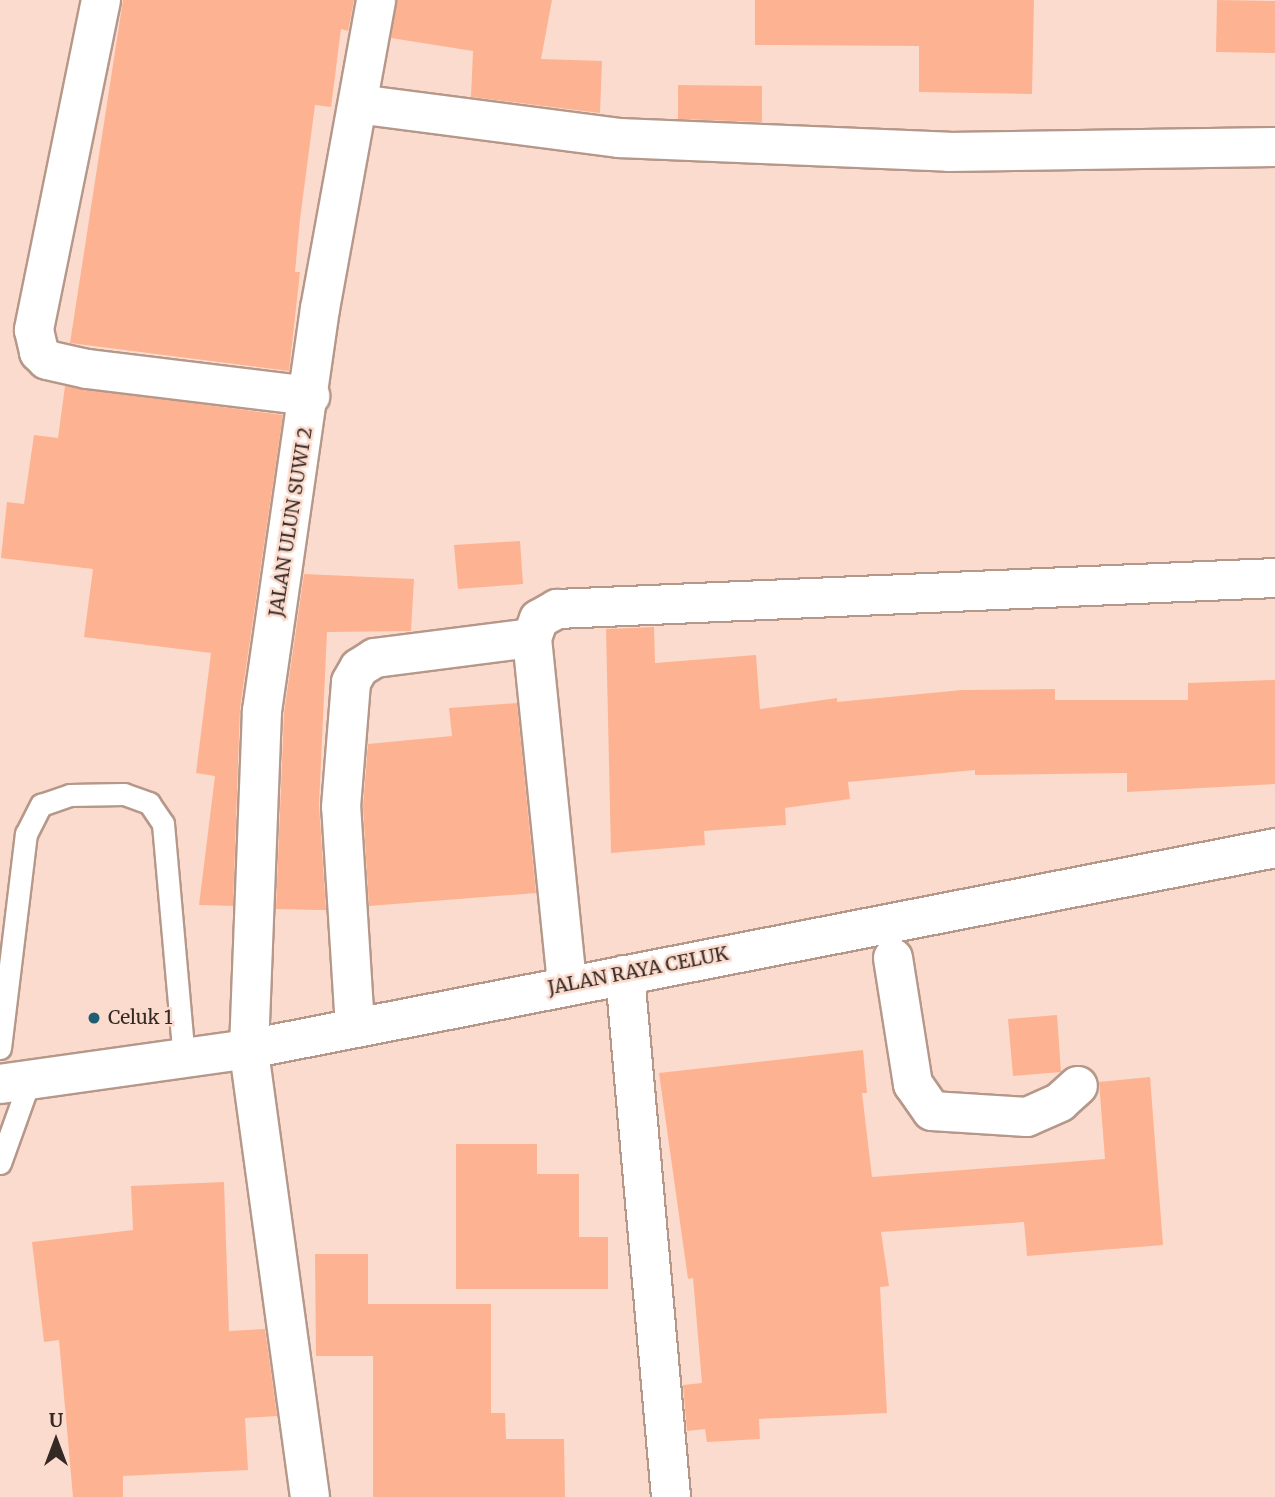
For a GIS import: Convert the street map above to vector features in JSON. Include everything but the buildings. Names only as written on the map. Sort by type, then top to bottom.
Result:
[{"type":"main road","points":[[101,0],[34,330],[39,352],[47,360],[87,369],[310,396]]},
{"type":"main road","name":"JALAN ULUN SUWI 2","points":[[310,1497],[249,1049],[262,711],[310,396],[320,309],[376,0]]},
{"type":"main road","points":[[358,104],[619,138],[949,152],[1275,147]]},
{"type":"main road","points":[[567,983],[532,638],[539,619],[557,609],[1275,578]]},
{"type":"main road","points":[[355,1027],[341,807],[351,682],[359,668],[375,658],[532,638]]},
{"type":"main road","name":"JALAN RAYA CELUK","points":[[15,1083],[249,1049],[567,983],[891,940],[1275,848]]},
{"type":"main road","points":[[891,940],[913,1084],[932,1111],[1027,1117],[1060,1102],[1078,1086]]},
{"type":"main road","points":[[625,975],[671,1497]]},
{"type":"lane","points":[[0,1048],[26,834],[41,805],[71,795],[124,794],[149,803],[163,824],[184,1058]]},
{"type":"lane","points":[[0,1163],[15,1083]]},
{"type":"place","name":"Celuk 1","points":[[94,1018]]}]
